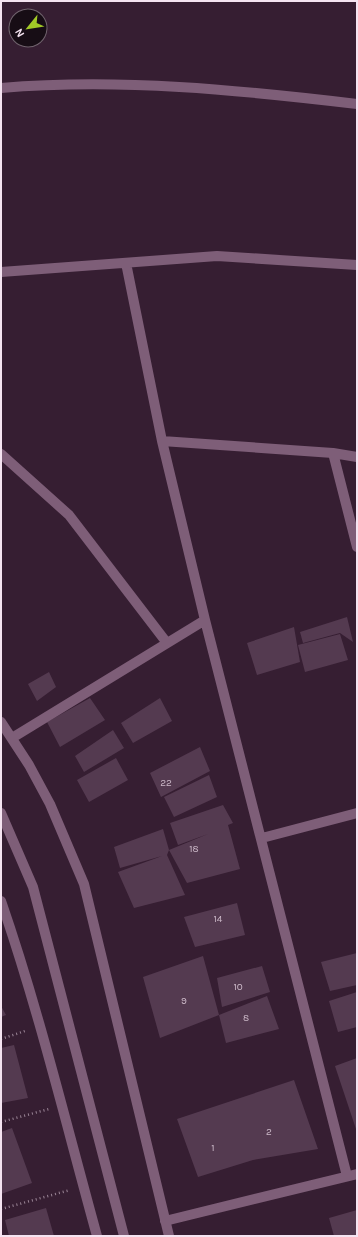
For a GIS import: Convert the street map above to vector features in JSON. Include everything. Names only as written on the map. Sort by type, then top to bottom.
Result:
[{"type":"street","points":[[1,88],[37,85],[179,86],[357,104]]},
{"type":"street","points":[[1,272],[217,256],[357,266]]},
{"type":"street","points":[[126,263],[162,441],[205,620],[352,1175],[165,1221]]},
{"type":"street","points":[[162,441],[333,453],[357,457]]},
{"type":"street","points":[[333,453],[357,547]]},
{"type":"street","points":[[1,454],[70,515],[167,643]]},
{"type":"street","points":[[12,738],[205,620]]},
{"type":"street","points":[[1,722],[12,738],[50,804],[84,884],[169,1236]]},
{"type":"street","points":[[1,813],[16,844],[33,886],[124,1236]]},
{"type":"street","points":[[262,838],[357,814]]},
{"type":"street","points":[[1,901],[17,948],[40,1027],[97,1236]]},
{"type":"path","points":[[1,1039],[40,1027]]},
{"type":"path","points":[[1,1122],[61,1105]]},
{"type":"path","points":[[1,1209],[83,1187]]},
{"type":"building","points":[[347,617],[353,642],[340,633],[303,643],[300,632]]},
{"type":"building","points":[[294,627],[300,662],[257,675],[247,643]]},
{"type":"building","points":[[340,634],[348,660],[305,672],[298,645]]},
{"type":"building","points":[[49,672],[56,687],[37,701],[28,684]]},
{"type":"building","points":[[90,698],[105,720],[60,747],[47,722]]},
{"type":"building","points":[[160,698],[172,721],[133,743],[121,723]]},
{"type":"building","points":[[113,730],[124,748],[84,772],[75,756]]},
{"type":"building","points":[[200,747],[210,771],[161,797],[150,773]]},
{"type":"building","points":[[116,758],[128,780],[89,802],[77,780]]},
{"type":"building","points":[[209,775],[217,797],[174,817],[164,797]]},
{"type":"building","points":[[223,805],[233,823],[228,825],[240,869],[187,883],[169,850],[208,834],[178,845],[170,823]]},
{"type":"building","points":[[163,829],[169,850],[167,855],[185,895],[134,908],[118,872],[162,856],[120,868],[114,847]]},
{"type":"building","points":[[237,903],[245,935],[195,947],[184,917]]},
{"type":"building","points":[[357,953],[357,985],[330,991],[321,962]]},
{"type":"building","points":[[203,956],[219,1015],[160,1038],[143,977]]},
{"type":"building","points":[[262,966],[270,992],[222,1007],[217,978]]},
{"type":"building","points":[[357,992],[357,1027],[338,1032],[329,1001]]},
{"type":"building","points":[[267,996],[279,1029],[226,1043],[219,1015]]},
{"type":"building","points":[[1,1006],[6,1015],[1,1017]]},
{"type":"building","points":[[14,1045],[28,1098],[1,1103],[1,1048]]},
{"type":"building","points":[[357,1058],[357,1132],[335,1066]]},
{"type":"building","points":[[294,1080],[318,1149],[253,1160],[198,1177],[177,1119]]},
{"type":"building","points":[[12,1128],[32,1183],[1,1194],[1,1132]]},
{"type":"building","points":[[46,1208],[54,1236],[9,1236],[5,1220]]},
{"type":"building","points":[[357,1210],[357,1236],[334,1236],[329,1218]]}]
